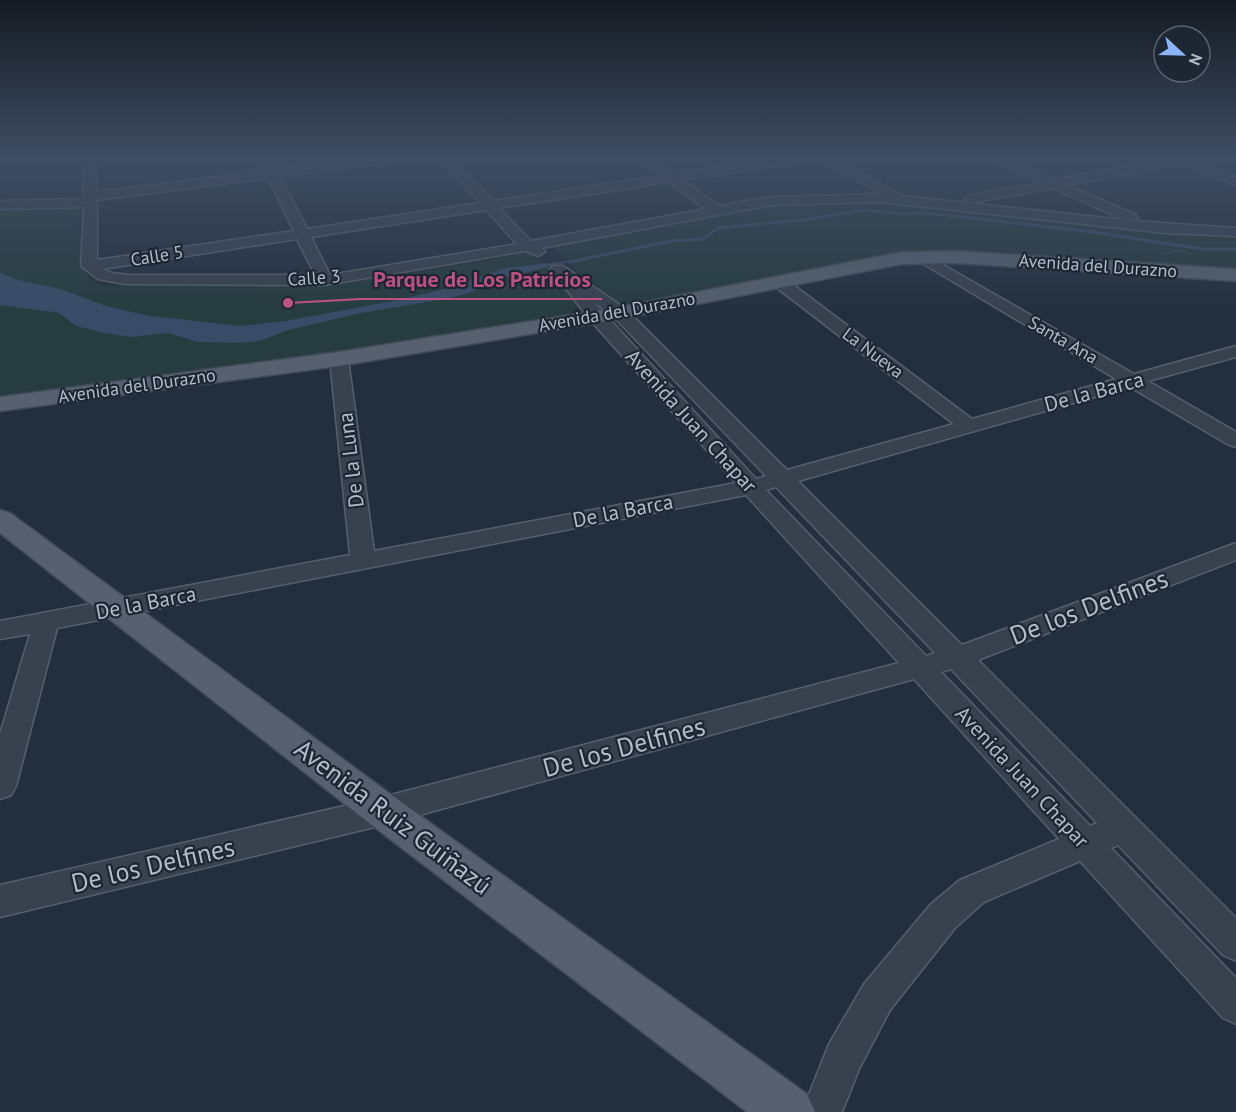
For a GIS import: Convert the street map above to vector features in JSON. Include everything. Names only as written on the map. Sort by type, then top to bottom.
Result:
[{"type":"main road","name":"Avenida del Durazno","points":[[0,404],[339,359],[608,315],[902,258],[958,257],[1236,275]]},
{"type":"main road","name":"Avenida Ruiz Guiñazú","points":[[0,519],[383,811],[789,1112]]},
{"type":"street","points":[[89,266],[91,211]]},
{"type":"street","points":[[291,211],[325,280]]},
{"type":"street","name":"Calle 5","points":[[89,266],[450,211]]},
{"type":"street","name":"Avenida Juan Chapar","points":[[503,211],[544,254],[779,477],[1236,943]]},
{"type":"street","name":"Calle 3","points":[[89,266],[96,273],[115,279],[325,280],[544,254],[717,211]]},
{"type":"street","points":[[1005,211],[1161,229],[1236,232]]},
{"type":"street","points":[[1118,211],[1161,229]]},
{"type":"street","name":"Santa Ana","points":[[922,257],[1236,441]]},
{"type":"street","name":"La Nueva","points":[[778,281],[969,426]]},
{"type":"street","name":"Avenida Juan Chapar","points":[[608,315],[751,487],[1236,1005]]},
{"type":"street","name":"De la Barca","points":[[0,630],[751,487],[779,477],[1134,381],[1236,351]]},
{"type":"street","name":"De la Luna","points":[[339,359],[363,561]]},
{"type":"street","name":"De los Delfines","points":[[0,901],[383,811],[956,658],[1236,552]]},
{"type":"street","points":[[0,786],[46,622]]},
{"type":"street","points":[[822,1112],[843,1059],[877,997],[943,916],[972,891],[1122,828]]},
{"type":"path","points":[[1162,254],[1182,250]]},
{"type":"green space","points":[[0,211],[80,211],[79,244],[82,265],[94,281],[104,286],[321,286],[535,253],[576,300],[578,306],[562,318],[526,327],[0,399]]},
{"type":"green space","points":[[739,211],[973,211],[1215,238],[1236,236],[1236,272],[919,251],[883,255],[645,304],[621,304],[585,278],[552,245]]},
{"type":"water","points":[[577,260],[507,277],[469,293],[445,299],[361,313],[288,330],[260,341],[240,343],[198,342],[168,333],[131,337],[105,333],[76,326],[59,313],[0,305],[0,273],[18,280],[61,289],[126,311],[241,326],[285,321],[398,300],[445,289],[506,268]]},
{"type":"waterway","points":[[569,262],[671,241],[703,239],[718,228],[803,220],[859,211]]},
{"type":"waterway","points":[[873,211],[905,214],[926,213],[1093,232],[1202,249],[1236,249]]},
{"type":"place","name":"Parque de Los Patricios","points":[[288,303]]}]
